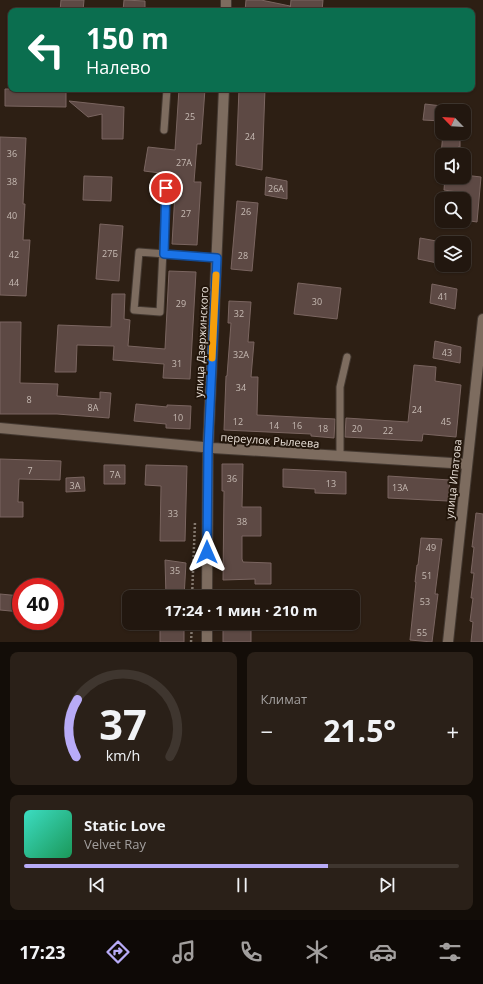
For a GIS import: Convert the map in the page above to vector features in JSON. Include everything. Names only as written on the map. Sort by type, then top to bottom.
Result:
[{"type":"street","name":"улица Дзержинского","points":[[207,590],[208,448],[224,92]]},
{"type":"street","name":"улица Ипатова","points":[[448,642],[483,319]]},
{"type":"street","name":"переулок Рылеева","points":[[0,428],[208,448],[467,464]]},
{"type":"street","points":[[207,630],[207,642]]},
{"type":"lane","points":[[164,130],[167,92]]},
{"type":"lane","points":[[166,188],[164,254],[160,312],[134,310],[139,252],[164,254],[217,258]]},
{"type":"lane","points":[[340,456],[340,388],[347,357]]},
{"type":"path","points":[[191,642],[192,630]]},
{"type":"building","points":[[61,0],[84,0],[83,8],[60,8]]},
{"type":"building","points":[[124,0],[145,1],[145,8],[123,8]]},
{"type":"building","points":[[246,0],[261,0],[290,6],[290,8],[245,8]]},
{"type":"building","points":[[291,0],[323,0],[322,8],[290,8]]},
{"type":"building","points":[[5,89],[8,89],[8,92],[66,92],[66,107],[5,106]]},
{"type":"building","points":[[179,92],[205,92],[201,144],[197,144],[194,182],[201,182],[197,245],[172,244],[176,175],[144,171],[148,147],[175,150]]},
{"type":"building","points":[[239,92],[265,92],[262,170],[236,165]]},
{"type":"building","points":[[69,101],[124,107],[123,139],[102,139],[102,114],[88,117]]},
{"type":"building","points":[[425,104],[435,105],[435,121],[423,120]]},
{"type":"building","points":[[0,137],[26,138],[23,240],[30,240],[26,296],[0,295]]},
{"type":"building","points":[[442,140],[460,140],[460,147],[458,148],[442,148]]},
{"type":"building","points":[[84,176],[112,177],[111,201],[83,200]]},
{"type":"building","points":[[471,176],[481,177],[477,222],[471,221],[471,192],[444,190],[444,184],[471,184]]},
{"type":"building","points":[[266,177],[287,181],[287,199],[265,195]]},
{"type":"building","points":[[237,201],[258,203],[252,271],[231,269]]},
{"type":"building","points":[[100,224],[123,226],[119,281],[96,279]]},
{"type":"building","points":[[420,238],[435,241],[435,263],[418,259]]},
{"type":"building","points":[[169,271],[196,272],[190,379],[163,378],[164,364],[113,360],[114,346],[77,345],[76,372],[55,372],[58,325],[111,327],[112,294],[125,294],[124,319],[130,320],[128,346],[165,349]]},
{"type":"building","points":[[298,283],[341,288],[337,319],[294,314]]},
{"type":"building","points":[[432,284],[457,289],[455,309],[430,303]]},
{"type":"building","points":[[229,301],[251,302],[248,342],[254,342],[251,377],[258,377],[257,415],[335,419],[334,438],[311,436],[311,434],[224,430],[226,376],[231,323],[228,323]]},
{"type":"building","points":[[0,322],[21,322],[20,383],[58,384],[57,396],[100,399],[100,392],[111,393],[109,418],[57,414],[0,414]]},
{"type":"building","points":[[435,341],[461,347],[460,363],[433,358]]},
{"type":"building","points":[[414,365],[436,367],[435,381],[461,385],[456,437],[423,434],[422,441],[345,437],[346,418],[408,422]]},
{"type":"building","points":[[136,404],[167,407],[167,405],[191,406],[190,429],[166,428],[166,424],[134,421]]},
{"type":"building","points":[[0,459],[61,461],[60,480],[19,479],[18,502],[23,502],[23,517],[0,517]]},
{"type":"building","points":[[222,464],[243,464],[242,507],[261,507],[261,536],[242,536],[242,559],[243,562],[271,563],[271,584],[255,584],[255,579],[223,580],[224,491],[222,491]]},
{"type":"building","points":[[104,465],[125,465],[125,484],[104,484]]},
{"type":"building","points":[[146,465],[187,466],[185,541],[160,541],[161,486],[145,485]]},
{"type":"building","points":[[283,469],[346,472],[346,494],[315,493],[315,489],[283,487]]},
{"type":"building","points":[[388,476],[450,480],[448,501],[388,498]]},
{"type":"building","points":[[84,477],[85,491],[66,492],[66,478]]},
{"type":"building","points":[[476,513],[483,514],[483,642],[471,642],[473,622],[470,621],[473,598],[471,598],[474,573],[471,573],[474,547],[472,547]]},
{"type":"building","points":[[421,538],[442,539],[435,594],[438,594],[432,642],[410,640],[415,582]]},
{"type":"building","points":[[165,560],[186,563],[184,590],[166,590]]},
{"type":"building","points":[[0,594],[12,595],[12,611],[0,610]]},
{"type":"building","points":[[160,630],[184,630],[184,642],[160,642]]},
{"type":"building","points":[[223,630],[251,630],[251,642],[223,642]]},
{"type":"slow traffic","points":[[212,358],[216,275]]},
{"type":"route","points":[[166,188],[164,254],[217,258],[208,448],[207,552]]}]
